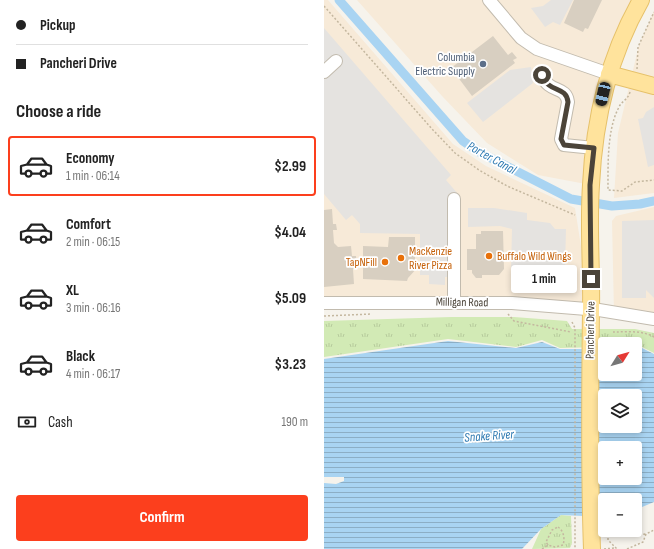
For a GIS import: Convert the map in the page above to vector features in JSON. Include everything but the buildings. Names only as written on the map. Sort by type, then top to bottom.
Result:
[{"type":"main road","name":"Pancheri Drive","points":[[592,549],[583,524],[582,338],[595,310],[583,216],[590,185],[597,119],[609,74],[630,20],[641,0]]},
{"type":"main road","points":[[609,74],[654,86]]},
{"type":"street","points":[[489,0],[521,38],[537,49],[609,74]]},
{"type":"street","points":[[324,72],[336,61]]},
{"type":"street","points":[[542,75],[548,86],[565,93],[567,96],[568,102],[561,139],[564,145],[594,148]]},
{"type":"street","points":[[454,199],[454,302]]},
{"type":"street","name":"Milligan Road","points":[[324,303],[512,303],[595,310],[654,319]]},
{"type":"path","points":[[324,6],[455,153],[479,170],[507,186],[583,216]]},
{"type":"path","points":[[637,68],[638,47],[654,12]]},
{"type":"path","points":[[629,96],[618,108],[614,120],[609,150],[608,190],[622,190],[635,182],[654,180]]},
{"type":"path","points":[[621,100],[625,101]]},
{"type":"path","points":[[508,314],[514,321],[571,332]]},
{"type":"path","points":[[572,322],[582,338],[583,524],[575,549]]},
{"type":"path","points":[[612,332],[632,332],[654,337]]},
{"type":"path","points":[[542,549],[548,545],[555,547],[563,545],[564,536],[562,529],[558,527],[549,534],[546,542],[548,545]]},
{"type":"path","points":[[642,534],[654,530]]},
{"type":"path","points":[[628,549],[643,542],[646,534]]},
{"type":"path","points":[[608,537],[608,540],[614,548]]},
{"type":"path","points":[[603,549],[617,549]]},
{"type":"shaded area","points":[[324,0],[328,0],[453,144],[486,166],[575,208],[591,310],[324,306]]},
{"type":"shaded area","points":[[357,0],[642,0],[630,20],[591,185],[538,175],[487,143],[442,96]]},
{"type":"shaded area","points":[[551,0],[573,0],[560,25],[553,22],[545,27],[531,8],[543,6]]},
{"type":"shaded area","points":[[654,11],[654,193],[614,198],[618,133],[639,45]]},
{"type":"shaded area","points":[[324,28],[451,175],[446,180],[458,194],[450,201],[449,277],[445,277],[445,285],[429,284],[429,275],[420,275],[420,234],[360,233],[360,224],[352,215],[346,220],[324,194]]},
{"type":"shaded area","points":[[531,67],[533,83],[483,122],[467,103],[510,70]]},
{"type":"shaded area","points":[[654,107],[654,165],[648,167],[638,119],[643,118],[646,112]]},
{"type":"shaded area","points":[[654,207],[654,319],[614,313],[612,221],[616,216]]},
{"type":"shaded area","points":[[468,208],[494,208],[527,213],[527,220],[550,223],[555,229],[566,229],[565,269],[555,270],[554,286],[521,283],[521,274],[511,273],[512,229],[500,226],[468,227]]},
{"type":"shaded area","points":[[654,220],[654,298],[646,290],[646,298],[622,298],[622,221]]},
{"type":"green space","points":[[451,317],[514,317],[567,321],[572,329],[635,329],[654,333],[654,353],[642,347],[642,337],[598,337],[598,347],[560,348],[542,340],[516,347],[448,339],[324,357],[324,321]]},
{"type":"green space","points":[[561,515],[571,516],[572,543],[570,548],[532,549],[541,529]]},
{"type":"water","name":"Snake River","points":[[448,341],[516,348],[542,342],[560,349],[598,349],[598,381],[642,381],[642,348],[654,354],[654,502],[642,507],[642,493],[598,493],[598,517],[561,515],[541,529],[522,549],[324,549],[324,483],[336,484],[344,481],[344,477],[324,477],[324,359]]},
{"type":"waterway","name":"Porter Canal","points":[[339,0],[463,141],[479,152],[571,199],[612,206],[640,204],[654,201]]},
{"type":"place","name":"Columbia Electric Supply","points":[[483,64]]},
{"type":"place","name":"Buffalo Wild Wings","points":[[489,256]]},
{"type":"place","name":"MacKenzie River Pizza","points":[[401,258]]},
{"type":"place","name":"TapNFill","points":[[385,262]]},
{"type":"route","points":[[542,75],[548,86],[565,93],[567,96],[568,102],[561,139],[562,143],[568,146],[594,148],[590,185],[591,279]]}]
